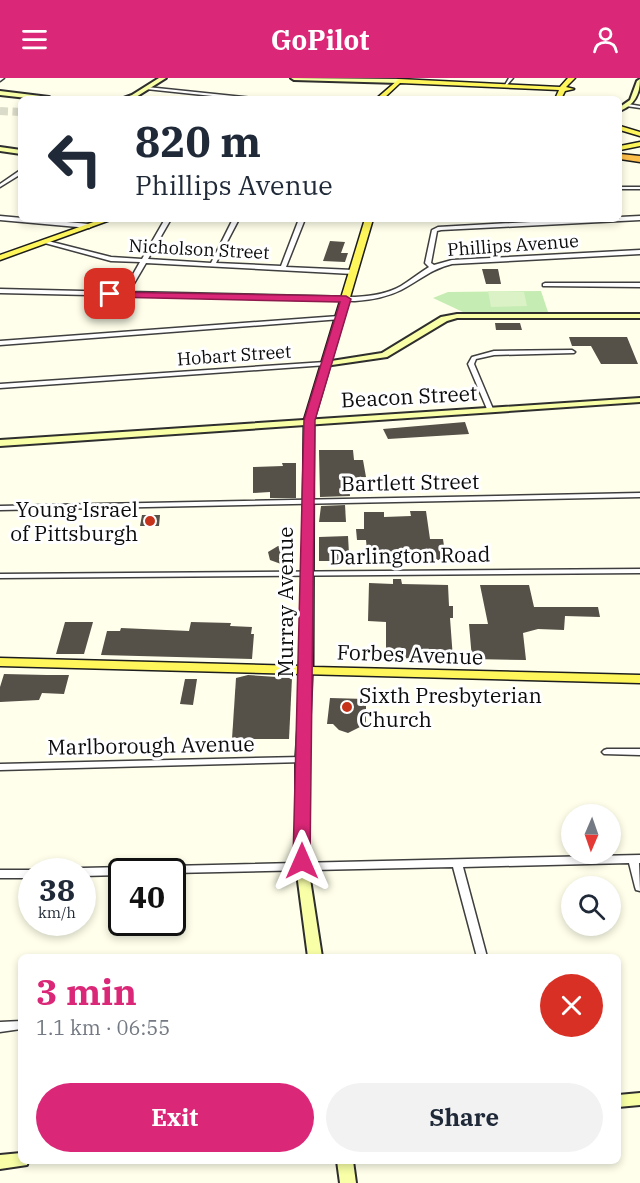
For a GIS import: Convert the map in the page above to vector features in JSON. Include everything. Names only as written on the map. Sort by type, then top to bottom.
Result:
[{"type":"highway","points":[[622,150],[640,154]]},
{"type":"highway","points":[[622,157],[640,159]]},
{"type":"highway","points":[[622,165],[640,165]]},
{"type":"main road","points":[[560,96],[572,78]]},
{"type":"main road","points":[[382,96],[400,79],[508,81],[542,88],[566,87],[577,78]]},
{"type":"main road","points":[[566,87],[567,96]]},
{"type":"main road","points":[[542,88],[554,96]]},
{"type":"main road","points":[[622,124],[640,128]]},
{"type":"main road","points":[[622,129],[640,134]]},
{"type":"main road","points":[[622,150],[640,146]]},
{"type":"main road","points":[[0,258],[100,222]]},
{"type":"main road","name":"Murray Avenue","points":[[307,670],[309,420],[368,222]]},
{"type":"main road","name":"Forbes Avenue","points":[[0,662],[640,679]]},
{"type":"street","points":[[135,96],[163,78]]},
{"type":"street","points":[[294,78],[400,79]]},
{"type":"street","points":[[628,105],[640,81]]},
{"type":"street","points":[[147,88],[224,96]]},
{"type":"street","points":[[0,93],[24,96]]},
{"type":"street","points":[[622,108],[628,105],[640,107]]},
{"type":"street","points":[[0,149],[18,152]]},
{"type":"street","points":[[0,186],[18,174]]},
{"type":"street","points":[[622,188],[640,188]]},
{"type":"street","points":[[0,218],[18,220]]},
{"type":"street","points":[[622,219],[640,218]]},
{"type":"street","points":[[44,222],[89,226]]},
{"type":"street","points":[[125,294],[166,222]]},
{"type":"street","points":[[213,264],[234,222]]},
{"type":"street","points":[[283,268],[301,222]]},
{"type":"street","points":[[432,267],[428,263],[435,230],[440,228],[559,222]]},
{"type":"street","name":"Nicholson Street","points":[[45,242],[111,259],[353,272]]},
{"type":"street","name":"Phillips Avenue","points":[[0,291],[368,298],[391,292],[432,267],[472,260],[640,252]]},
{"type":"street","points":[[546,285],[640,285]]},
{"type":"street","name":"Hobart Street","points":[[0,386],[325,364],[384,355],[444,319],[457,316],[640,316]]},
{"type":"street","points":[[0,343],[339,318]]},
{"type":"street","points":[[490,409],[471,364],[474,358],[494,353],[572,352]]},
{"type":"street","name":"Beacon Street","points":[[0,443],[309,420],[640,400]]},
{"type":"street","name":"Bartlett Street","points":[[0,508],[640,495]]},
{"type":"street","name":"Darlington Road","points":[[0,576],[640,571]]},
{"type":"street","name":"Murray Avenue","points":[[307,670],[302,760],[302,866],[315,954]]},
{"type":"street","points":[[607,752],[640,752]]},
{"type":"street","name":"Marlborough Avenue","points":[[0,766],[302,760]]},
{"type":"street","points":[[96,872],[637,859],[640,887]]},
{"type":"street","points":[[457,864],[481,954]]},
{"type":"street","points":[[0,874],[18,874]]},
{"type":"street","points":[[0,1027],[18,1025]]},
{"type":"street","points":[[621,1101],[640,1099]]},
{"type":"street","points":[[0,1162],[18,1160]]},
{"type":"street","points":[[345,1164],[348,1183]]},
{"type":"green space","points":[[488,291],[524,292],[527,306],[491,307]]},
{"type":"green space","points":[[541,291],[548,312],[463,312],[433,298],[448,292]]},
{"type":"building","points":[[330,241],[345,242],[341,253],[348,253],[345,262],[323,261]]},
{"type":"building","points":[[482,269],[498,269],[501,284],[486,284]]},
{"type":"building","points":[[495,323],[520,323],[522,330],[496,330]]},
{"type":"building","points":[[569,337],[627,337],[638,364],[601,364],[591,346],[572,346]]},
{"type":"building","points":[[465,422],[469,434],[388,439],[383,429]]},
{"type":"building","points":[[319,450],[353,450],[354,460],[363,460],[366,477],[348,478],[350,496],[320,497]]},
{"type":"building","points":[[282,463],[296,463],[296,498],[270,498],[270,492],[253,493],[253,467],[283,466]]},
{"type":"building","points":[[345,505],[346,522],[319,522],[321,506]]},
{"type":"building","points":[[410,511],[426,511],[430,539],[443,539],[446,560],[404,560],[404,563],[368,561],[366,540],[357,540],[356,529],[364,529],[364,512],[384,512],[384,517],[411,516]]},
{"type":"building","name":"Young Israel of Pittsburgh","points":[[142,515],[160,515],[159,526],[140,526]]},
{"type":"building","points":[[348,536],[349,554],[355,554],[355,561],[319,561],[319,537]]},
{"type":"building","points":[[278,546],[291,548],[295,555],[293,559],[281,564],[270,560],[268,552]]},
{"type":"building","points":[[393,579],[401,579],[402,584],[448,585],[449,606],[453,606],[453,618],[450,618],[453,659],[386,658],[386,622],[368,621],[369,583],[393,584]]},
{"type":"building","points":[[480,585],[529,585],[534,607],[598,607],[600,617],[565,616],[564,630],[538,629],[523,633],[526,660],[472,659],[469,624],[488,624]]},
{"type":"building","points":[[65,622],[93,622],[84,654],[56,654]]},
{"type":"building","points":[[191,622],[231,623],[230,626],[252,627],[251,634],[254,634],[252,659],[101,655],[107,631],[120,631],[121,628],[189,631]]},
{"type":"building","points":[[4,674],[69,675],[64,694],[42,693],[39,700],[0,702],[0,687]]},
{"type":"building","points":[[248,675],[292,678],[289,739],[232,739],[236,678]]},
{"type":"building","points":[[185,679],[197,679],[193,705],[180,704]]},
{"type":"building","name":"Sixth Presbyterian Church","points":[[330,698],[366,699],[366,724],[348,733],[339,730],[333,724],[327,724]]},
{"type":"tunnel","points":[[0,111],[18,112]]},
{"type":"place","name":"Young Israel of Pittsburgh","points":[[150,521]]},
{"type":"place","name":"Sixth Presbyterian Church","points":[[347,707]]},
{"type":"route","points":[[110,294],[346,299],[309,420],[307,670],[302,760],[302,861]]}]
